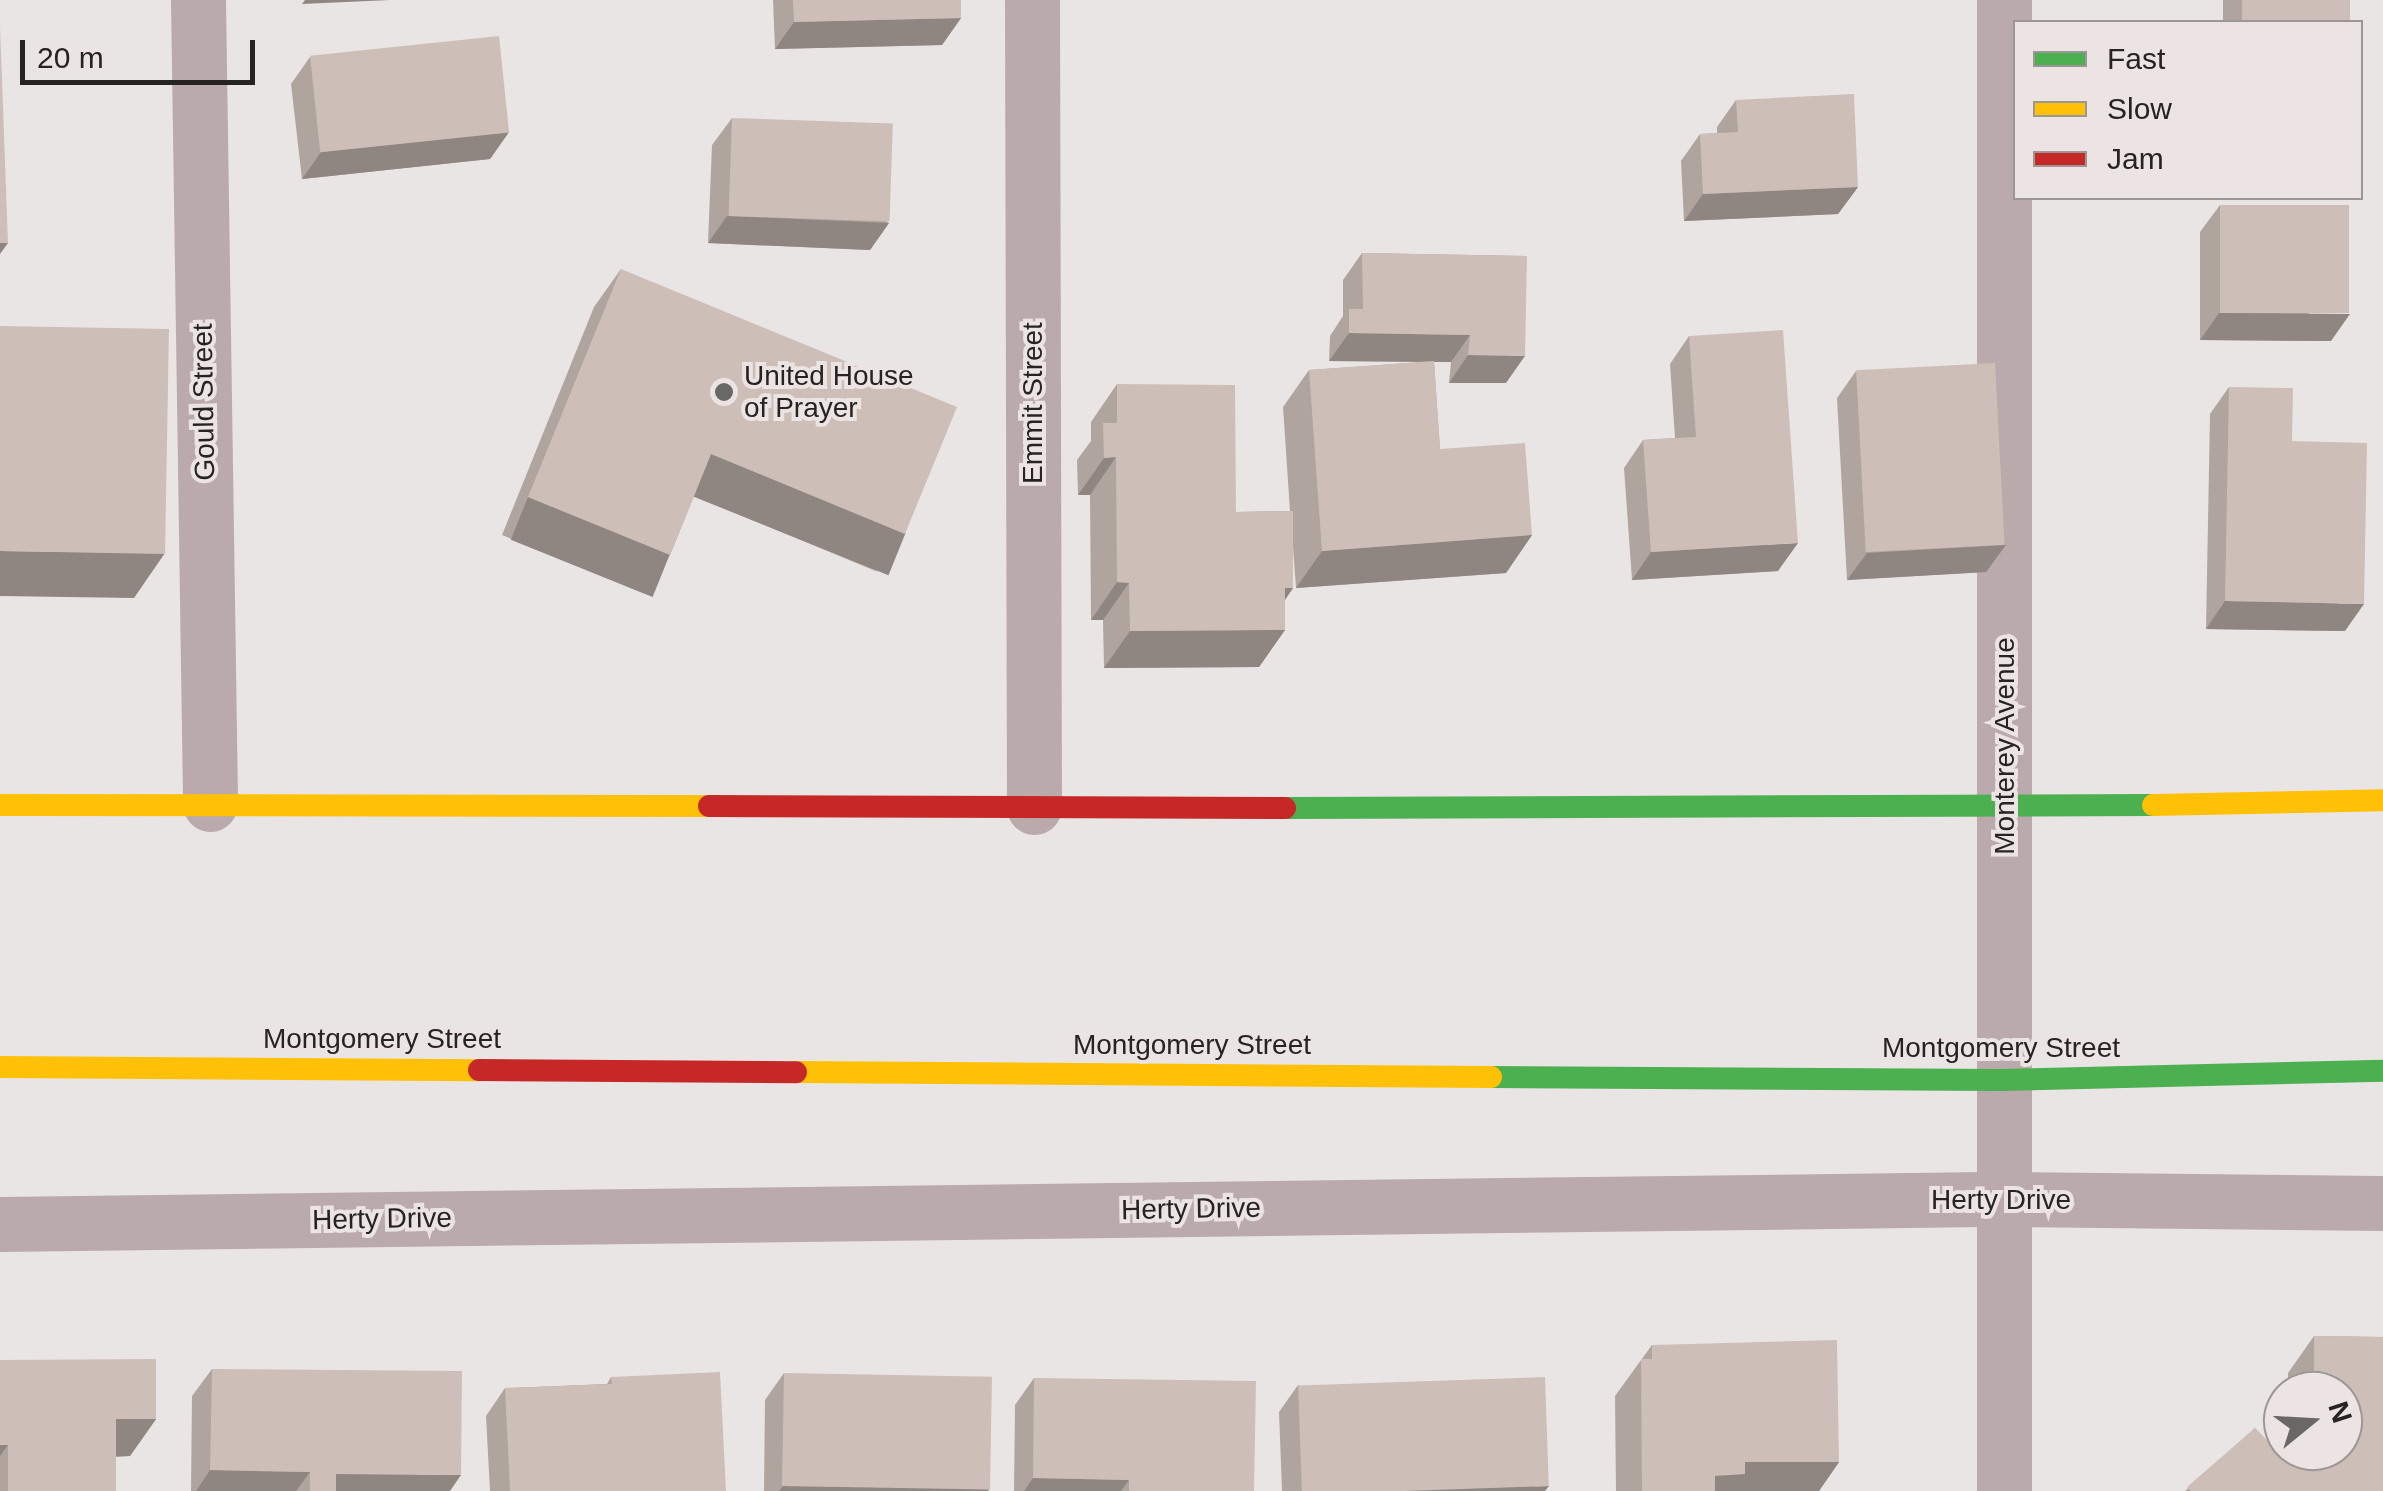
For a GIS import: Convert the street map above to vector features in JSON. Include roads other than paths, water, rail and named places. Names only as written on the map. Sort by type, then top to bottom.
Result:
[{"type":"main road","points":[[0,805],[2006,810],[2383,800]]},
{"type":"main road","name":"Montgomery Street","points":[[0,1067],[2002,1080],[2383,1071]]},
{"type":"street","name":"Gould Street","points":[[198,0],[210,804]]},
{"type":"street","name":"Emmit Street","points":[[1032,0],[1034,806]]},
{"type":"street","name":"Monterey Avenue","points":[[2004,0],[2004,1491]]},
{"type":"street","name":"Herty Drive","points":[[0,1224],[2003,1199],[2383,1203]]},
{"type":"place","name":"United House of Prayer","points":[[724,392]]}]
